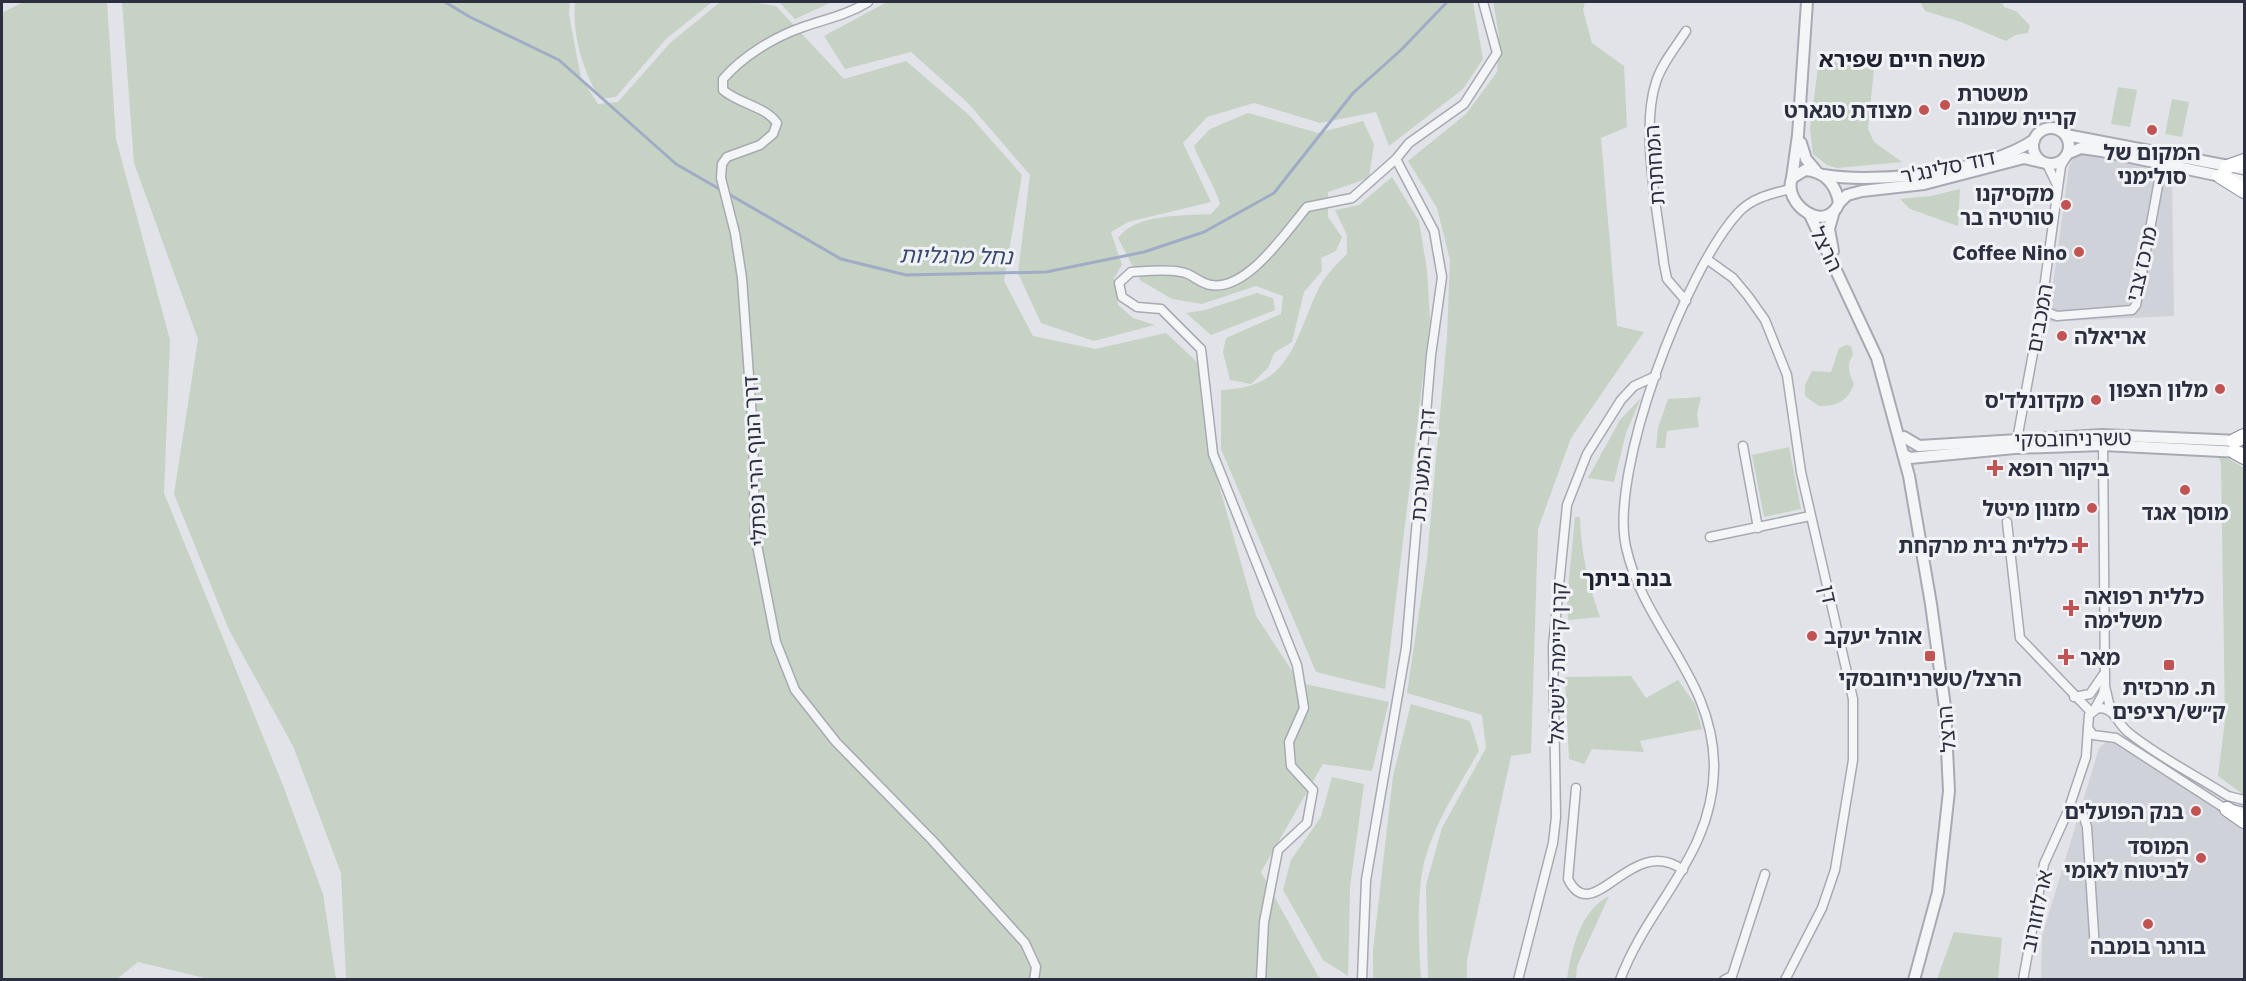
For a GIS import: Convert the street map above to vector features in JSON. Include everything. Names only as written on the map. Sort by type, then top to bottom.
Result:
[{"type":"highway","points":[[2244,160],[2224,171],[2244,191]]},
{"type":"highway","points":[[2227,809],[2244,821]]},
{"type":"street","name":"דרך הנוף הרי נפתלי","points":[[868,2],[854,10],[802,27],[761,48],[734,65],[723,79],[723,90],[732,98],[772,115],[777,123],[773,134],[760,145],[727,157],[722,164],[721,178],[735,233],[742,278],[754,449],[755,535],[776,642],[795,690],[856,766],[932,840],[1025,943],[1036,967],[1034,980]]},
{"type":"street","points":[[1261,980],[1264,922],[1278,850],[1307,824],[1313,790],[1291,766],[1289,742],[1304,708],[1297,665],[1213,454],[1201,350],[1161,309],[1137,307],[1122,297],[1119,283],[1131,272],[1151,271],[1183,272],[1211,285],[1242,279],[1276,245],[1307,207],[1352,198],[1396,159],[1409,143],[1464,104],[1497,53],[1483,2]]},
{"type":"street","points":[[1799,131],[1806,159],[1835,188],[1837,207],[1826,216],[1810,215],[1793,198],[1791,183],[1796,164],[1799,131],[1807,2]]},
{"type":"street","name":"המחתרת","points":[[1686,31],[1658,75],[1651,108],[1650,132],[1667,279],[1686,301]]},
{"type":"street","points":[[2058,188],[2044,163],[2034,151],[2034,140],[2041,130],[2049,127],[2057,128],[2066,135],[2224,171],[2244,181]]},
{"type":"street","points":[[2066,135],[2070,145],[2067,156]]},
{"type":"street","name":"דוד סלינג'ר","points":[[1820,173],[1869,179],[1922,175],[2012,151],[2034,140]]},
{"type":"street","points":[[2044,163],[2059,163],[2081,148],[2162,164],[2224,171],[2244,169]]},
{"type":"street","name":"המכבים","points":[[2016,443],[2041,310],[2058,188],[2067,156]]},
{"type":"street","name":"דוד סלינג'ר","points":[[1837,207],[1847,195],[1862,190],[1924,184],[2024,158],[2044,163]]},
{"type":"street","name":"דרך המערכת","points":[[1362,980],[1366,880],[1406,648],[1431,355],[1442,278],[1434,231],[1414,188],[1396,159]]},
{"type":"street","name":"מרכז צבי","points":[[2041,310],[2058,316],[2132,310],[2136,305],[2162,164]]},
{"type":"street","points":[[1620,980],[1636,944],[1683,870],[1708,820],[1714,768],[1708,719],[1691,678],[1640,589],[1625,544],[1627,470],[1656,376],[1686,301],[1737,214],[1761,196],[1791,183],[1805,170],[1820,173]]},
{"type":"street","name":"הרצל","points":[[1837,207],[1829,229],[1843,282]]},
{"type":"street","name":"הרצל","points":[[1810,215],[1869,338],[1906,456]]},
{"type":"street","name":"דן","points":[[1708,260],[1733,278],[1748,296],[1765,321],[1787,375],[1801,472],[1853,699],[1855,737],[1833,877],[1822,908],[1785,980]]},
{"type":"street","name":"קרן קיימת לישראל","points":[[1518,980],[1553,843],[1556,817],[1553,646],[1567,505],[1587,454],[1621,400],[1634,386],[1656,376]]},
{"type":"street","name":"הרצל","points":[[1884,380],[1892,395],[1904,437],[1932,604],[1945,707],[1949,791],[1938,891],[1914,980]]},
{"type":"street","name":"טשרניחובסקי","points":[[1904,437],[1919,446],[2103,440],[2241,447]]},
{"type":"street","name":"ארלוזורוב","points":[[2023,980],[2044,864],[2068,811],[2086,757],[2090,717],[2103,694],[2105,683],[2103,440]]},
{"type":"street","name":"טשרניחובסקי","points":[[1906,456],[2016,443]]},
{"type":"street","points":[[1743,446],[1758,528]]},
{"type":"street","points":[[1710,537],[1810,516]]},
{"type":"street","points":[[2007,522],[2020,638],[2090,717],[2093,735],[2116,738],[2227,809],[2244,812]]},
{"type":"street","points":[[2074,697],[2091,693],[2105,672]]},
{"type":"street","name":"ארלוזורוב","points":[[2105,683],[2111,712]]},
{"type":"street","points":[[2090,717],[2103,708],[2111,712],[2117,722],[2137,739],[2228,796],[2244,800]]},
{"type":"street","points":[[2104,737],[2114,731],[2117,722]]},
{"type":"street","name":"ארלוזורוב","points":[[2086,757],[2104,737]]},
{"type":"street","points":[[1576,788],[1568,879],[1571,886],[1585,894],[1594,893],[1638,863],[1648,861],[1673,863],[1683,870]]},
{"type":"street","points":[[2068,811],[2084,818],[2087,827],[2095,949]]},
{"type":"street","points":[[1729,978],[1765,874]]},
{"type":"shaded area","points":[[2088,152],[2172,171],[2174,316],[2045,322],[2051,299],[2069,167],[2076,154]]},
{"type":"shaded area","points":[[2110,739],[2187,785],[2228,814],[2244,831],[2244,979],[2041,980],[2042,936],[2099,748]]},
{"type":"green space","points":[[23,2],[107,2],[116,139],[170,340],[164,493],[284,788],[323,894],[336,979],[209,979],[138,962],[117,979],[2,979],[2,13]]},
{"type":"green space","points":[[122,2],[570,2],[569,15],[581,78],[598,104],[618,102],[670,43],[720,2],[751,2],[776,6],[844,79],[906,61],[969,115],[1022,175],[1004,281],[1033,336],[1095,349],[1166,333],[1198,363],[1209,450],[1256,616],[1300,683],[1389,702],[1372,771],[1323,764],[1261,872],[1318,976],[1323,979],[346,979],[341,873],[293,746],[229,630],[174,494],[198,339],[134,163]]},
{"type":"green space","points":[[575,2],[712,2],[666,39],[616,97],[600,99],[588,77],[580,52],[575,27]]},
{"type":"green space","points":[[779,2],[832,2],[795,19]]},
{"type":"green space","points":[[887,2],[1473,2],[1483,59],[1463,89],[1389,146],[1376,112],[1320,123],[1254,103],[1207,117],[1183,143],[1211,202],[1128,222],[1111,232],[1122,265],[1114,278],[1118,305],[1133,318],[1155,325],[1094,341],[1041,323],[1018,273],[1030,175],[968,103],[911,52],[845,69],[824,36]]},
{"type":"green space","points":[[1493,2],[1585,2],[1583,10],[1592,43],[1624,66],[1627,127],[1601,138],[1617,326],[1644,332],[1571,438],[1538,529],[1531,753],[1511,756],[1467,960],[1467,979],[1428,979],[1426,885],[1442,828],[1486,748],[1482,715],[1407,693],[1427,559],[1447,337],[1450,260],[1437,208],[1408,161],[1466,114],[1497,72],[1499,36]]},
{"type":"green space","points":[[1920,2],[2002,2],[2004,7],[2016,11],[2030,26],[2028,33],[2015,35],[2006,41],[1961,22],[1925,11]]},
{"type":"green space","points":[[1819,60],[1874,69],[1868,129],[1874,142],[1902,162],[1837,168],[1827,165],[1813,154],[1810,129]]},
{"type":"green space","points":[[2118,87],[2137,90],[2130,127],[2111,124]]},
{"type":"green space","points":[[2172,99],[2189,102],[2182,137],[2165,134]]},
{"type":"green space","points":[[1248,113],[1318,133],[1363,121],[1374,144],[1369,178],[1328,192],[1328,217],[1342,237],[1336,251],[1321,258],[1322,271],[1304,292],[1292,342],[1274,353],[1268,368],[1251,384],[1230,380],[1223,352],[1226,338],[1281,314],[1283,296],[1256,286],[1202,304],[1172,299],[1140,280],[1118,238],[1136,224],[1148,220],[1211,214],[1220,204],[1194,146],[1210,129]]},
{"type":"green space","points":[[1392,177],[1419,221],[1427,270],[1430,320],[1385,689],[1316,672],[1221,449],[1221,390],[1243,387],[1261,381],[1285,361],[1294,347],[1319,288],[1347,254],[1347,235],[1335,210],[1359,205]]},
{"type":"green space","points":[[1960,189],[1958,226],[1910,209],[1900,199],[1931,196]]},
{"type":"green space","points":[[1257,293],[1273,298],[1275,310],[1211,335],[1186,313],[1205,310]]},
{"type":"green space","points":[[1846,345],[1851,346],[1853,355],[1849,365],[1854,384],[1841,402],[1819,406],[1805,396],[1805,385],[1812,371],[1831,372],[1839,348]]},
{"type":"green space","points":[[1701,397],[1697,414],[1699,427],[1667,431],[1665,448],[1656,448],[1658,428],[1668,399]]},
{"type":"green space","points":[[1641,398],[1626,433],[1614,482],[1588,478],[1620,420]]},
{"type":"green space","points":[[1789,447],[1801,509],[1764,517],[1752,455]]},
{"type":"green space","points":[[2219,457],[2229,459],[2244,468],[2244,795],[2218,776],[2225,720],[2221,464]]},
{"type":"green space","points":[[1575,517],[1580,517],[1586,568],[1600,617],[1568,620],[1567,598]]},
{"type":"green space","points":[[1631,676],[1646,698],[1678,680],[1695,704],[1702,729],[1640,741],[1644,752],[1592,749],[1584,764],[1569,759],[1565,677]]},
{"type":"green space","points":[[1411,704],[1470,721],[1479,751],[1441,819],[1424,863],[1419,906],[1421,979],[1373,979],[1373,950],[1393,776]]},
{"type":"green space","points":[[1332,777],[1364,784],[1350,887],[1348,976],[1323,960],[1283,890],[1291,860],[1321,817]]},
{"type":"green space","points":[[1609,896],[1577,966],[1576,979],[1567,979],[1575,943],[1584,921],[1599,903]]},
{"type":"green space","points":[[1954,932],[2002,938],[1998,979],[1937,979]]},
{"type":"waterway","name":"נחל מרגליות","points":[[445,2],[470,17],[559,60],[676,164],[721,190]]},
{"type":"waterway","name":"נחל מרגליות","points":[[727,193],[841,259],[906,275],[1046,272],[1144,252],[1204,232],[1274,193],[1353,93],[1401,50],[1447,2]]},
{"type":"place","name":"משטרת קריית שמונה","points":[[1945,105]]},
{"type":"place","name":"מצודת טגארט","points":[[1924,110]]},
{"type":"place","name":"המקום של סולימני","points":[[2152,130]]},
{"type":"place","name":"מקסיקנו טורטיה בר","points":[[2066,205]]},
{"type":"place","name":"Coffee Nino","points":[[2079,252]]},
{"type":"place","name":"אריאלה","points":[[2062,336]]},
{"type":"place","name":"מלון הצפון","points":[[2220,389]]},
{"type":"place","name":"מקדונלד'ס","points":[[2096,400]]},
{"type":"place","name":"ביקור רופא","points":[[1995,468]]},
{"type":"place","name":"מוסך אגד","points":[[2185,490]]},
{"type":"place","name":"מזנון מיטל","points":[[2092,508]]},
{"type":"place","name":"כללית בית מרקחת","points":[[2080,545]]},
{"type":"place","name":"כללית רפואה משלימה","points":[[2071,608]]},
{"type":"place","name":"אוהל יעקב","points":[[1812,636]]},
{"type":"place","name":"הרצל/טשרניחובסקי","points":[[1930,656]]},
{"type":"place","name":"מאר","points":[[2066,657]]},
{"type":"place","name":"ת. מרכזית ק״ש/רציפים","points":[[2169,665]]},
{"type":"place","name":"בנק הפועלים","points":[[2196,811]]},
{"type":"place","name":"המוסד לביטוח לאומי","points":[[2201,858]]},
{"type":"place","name":"בורגר בומבה","points":[[2148,924]]},
{"type":"district","name":"משה חיים שפירא","points":[[1902,58]]},
{"type":"district","name":"בנה ביתך","points":[[1627,577]]}]
